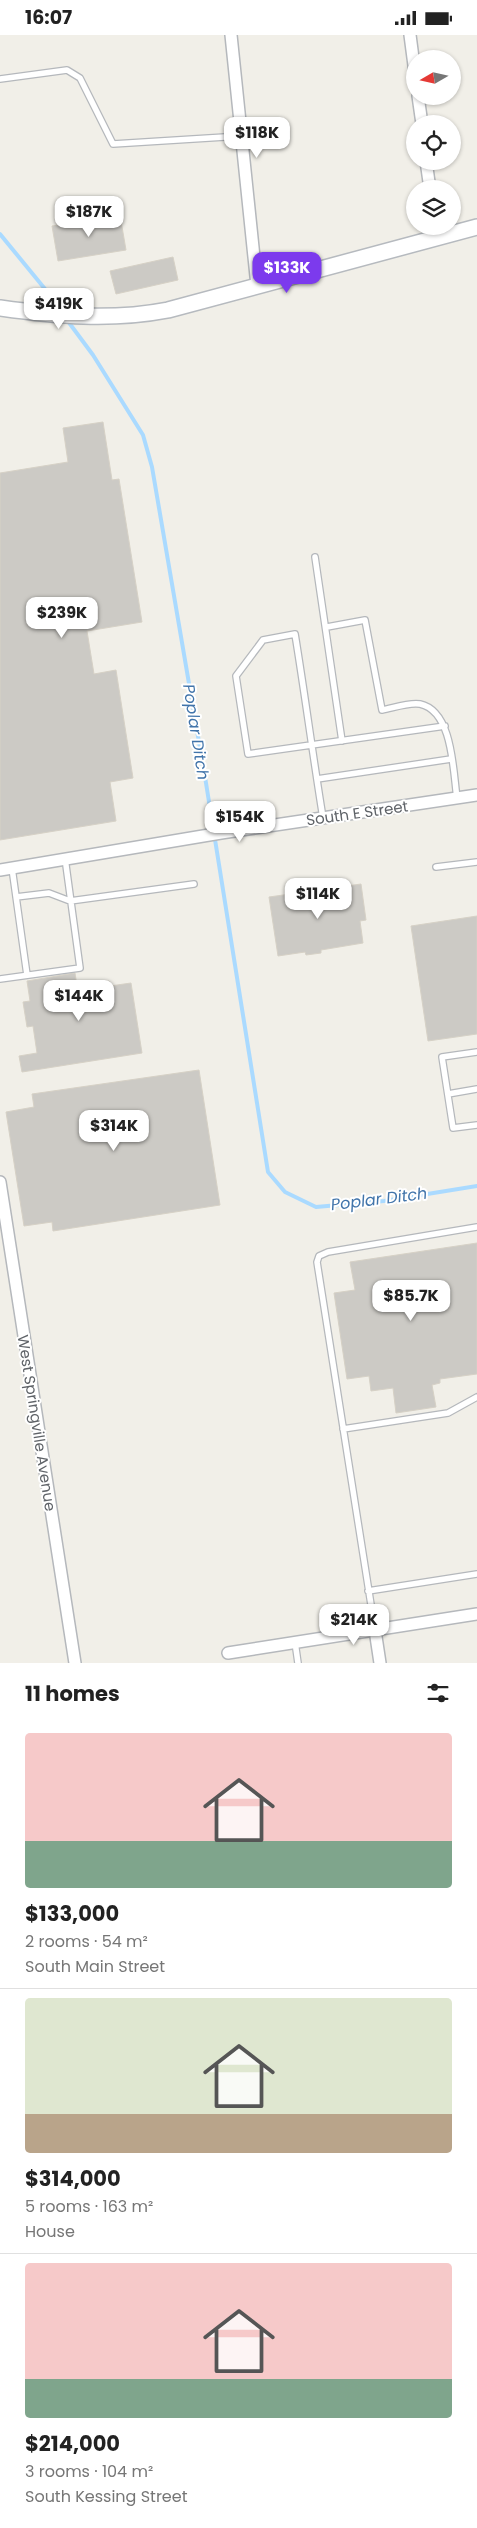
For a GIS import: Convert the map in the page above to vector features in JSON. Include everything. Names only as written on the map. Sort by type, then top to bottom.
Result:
[{"type":"main road","points":[[461,229],[477,227]]},
{"type":"main road","points":[[0,308],[91,317],[121,317],[152,313],[257,286],[429,235]]},
{"type":"street","points":[[231,35],[257,286]]},
{"type":"street","points":[[410,35],[412,50]]},
{"type":"street","name":"South E Street","points":[[6,869],[65,858],[477,795]]},
{"type":"street","name":"West Springville Avenue","points":[[0,1182],[75,1663]]},
{"type":"street","points":[[228,1658],[295,1642],[477,1614]]},
{"type":"street","points":[[374,1630],[380,1663]]},
{"type":"lane","points":[[0,79],[67,70],[80,78],[113,144],[242,136]]},
{"type":"lane","points":[[315,557],[327,627],[342,741]]},
{"type":"lane","points":[[327,627],[365,620],[382,710],[417,703],[435,712],[445,726],[457,798]]},
{"type":"lane","points":[[323,818],[317,779],[312,746],[295,634],[263,640],[236,676],[248,754],[312,746],[445,726]]},
{"type":"lane","points":[[317,779],[451,759]]},
{"type":"lane","points":[[0,979],[80,968],[65,858]]},
{"type":"lane","points":[[436,867],[477,862]]},
{"type":"lane","points":[[6,869],[16,897],[27,975]]},
{"type":"lane","points":[[16,897],[49,893],[70,901],[194,884]]},
{"type":"lane","points":[[477,1052],[442,1057],[453,1128],[477,1125]]},
{"type":"lane","points":[[448,1094],[477,1089]]},
{"type":"lane","points":[[374,1630],[317,1262],[320,1256],[328,1251],[477,1227]]},
{"type":"lane","points":[[343,1429],[448,1413],[477,1397]]},
{"type":"lane","points":[[368,1591],[477,1574]]},
{"type":"lane","points":[[295,1642],[298,1663]]},
{"type":"building","points":[[120,215],[126,250],[58,261],[52,226]]},
{"type":"building","points":[[173,257],[178,280],[116,294],[110,271]]},
{"type":"building","points":[[103,422],[112,480],[119,479],[142,622],[87,631],[94,674],[116,670],[133,778],[110,782],[116,821],[0,840],[0,473],[68,462],[63,428]]},
{"type":"building","points":[[361,884],[366,920],[360,921],[363,943],[321,950],[321,953],[306,955],[305,952],[278,956],[269,897]]},
{"type":"building","points":[[477,916],[477,1034],[428,1041],[411,926]]},
{"type":"building","points":[[75,973],[77,986],[109,981],[110,986],[131,983],[142,1053],[22,1072],[19,1056],[37,1053],[33,1026],[27,1027],[23,1002],[30,1001],[27,981]]},
{"type":"building","points":[[199,1070],[220,1205],[53,1231],[52,1222],[24,1226],[6,1112],[34,1107],[32,1094]]},
{"type":"building","points":[[477,1243],[477,1374],[440,1379],[440,1383],[432,1385],[436,1407],[396,1413],[393,1388],[371,1391],[369,1376],[347,1379],[334,1293],[355,1290],[350,1262]]},
{"type":"waterway","name":"Poplar Ditch","points":[[0,234],[63,311]]},
{"type":"waterway","name":"Poplar Ditch","points":[[67,320],[93,355],[143,435],[152,467],[206,783],[268,1172],[285,1192],[316,1207],[384,1201],[477,1186]]}]
